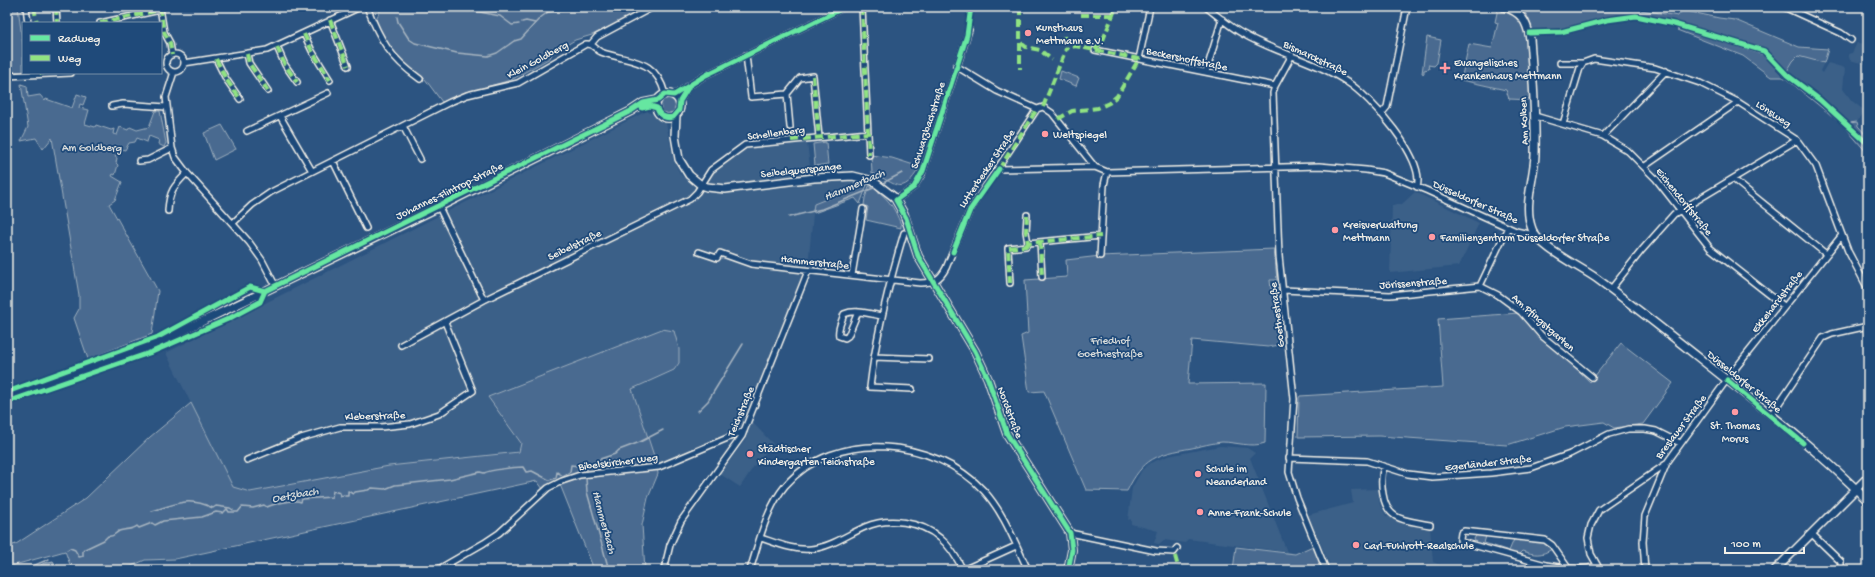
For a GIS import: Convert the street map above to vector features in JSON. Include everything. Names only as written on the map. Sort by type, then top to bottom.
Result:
[{"type":"main road","name":"Am Kolben","points":[[1504,7],[1516,11],[1522,16],[1529,33],[1534,116],[1534,168],[1528,211],[1529,221],[1534,235]]},
{"type":"main road","points":[[665,94],[674,95],[680,101],[680,107],[676,115],[675,136],[678,155],[681,164],[689,175],[701,185]]},
{"type":"main road","name":"Johannes-Flintrop-Straße","points":[[7,397],[142,349],[196,325],[275,285],[439,207],[631,111],[643,103],[658,100],[665,94]]},
{"type":"main road","points":[[658,100],[657,108],[660,114],[668,118],[675,136]]},
{"type":"main road","name":"Johannes-Flintrop-Straße","points":[[631,111],[646,107],[657,108]]},
{"type":"main road","points":[[668,118],[676,115]]},
{"type":"main road","name":"Seibelquerspange","points":[[701,185],[715,189],[848,175],[867,179],[886,189],[896,200]]},
{"type":"main road","points":[[896,200],[904,214],[918,256],[934,282]]},
{"type":"main road","name":"Düsseldorfer Straße","points":[[1534,235],[1546,247],[1576,264],[1611,289],[1771,415],[1868,501]]},
{"type":"main road","name":"Nordstraße","points":[[934,282],[975,351],[988,378],[1007,434],[1070,533],[1072,550],[1068,570]]},
{"type":"main road","points":[[1775,570],[1857,490],[1868,477]]},
{"type":"street","points":[[26,7],[28,22]]},
{"type":"street","points":[[56,7],[57,22]]},
{"type":"street","points":[[184,63],[247,54],[277,47],[330,20],[360,7]]},
{"type":"street","points":[[367,7],[378,35],[390,54],[420,79]]},
{"type":"street","name":"Klein Goldberg","points":[[232,223],[252,205],[271,192],[312,171],[461,97],[518,83],[582,46],[591,44],[597,37],[654,7]]},
{"type":"street","points":[[674,95],[706,75],[845,7]]},
{"type":"street","points":[[862,7],[869,155]]},
{"type":"street","points":[[1139,59],[1150,7]]},
{"type":"street","name":"Bismarckstraße","points":[[1206,7],[1245,35],[1292,55],[1347,82],[1381,114],[1406,146],[1418,172],[1417,187]]},
{"type":"street","points":[[1381,114],[1386,107],[1407,7]]},
{"type":"street","points":[[1784,7],[1840,33],[1851,40]]},
{"type":"street","points":[[1798,13],[1801,7]]},
{"type":"street","points":[[104,22],[160,9],[164,32],[170,43],[172,55]]},
{"type":"street","points":[[1206,72],[1222,19]]},
{"type":"street","points":[[330,20],[348,66]]},
{"type":"street","name":"Schwarzbachstraße","points":[[896,200],[914,187],[921,177],[969,30]]},
{"type":"street","points":[[304,34],[312,51],[330,80]]},
{"type":"street","points":[[591,44],[601,52],[648,66],[661,81],[665,94]]},
{"type":"street","points":[[277,47],[285,65],[297,82]]},
{"type":"street","name":"Beckershoffstraße","points":[[1095,50],[1275,86]]},
{"type":"street","points":[[247,54],[249,63],[268,91]]},
{"type":"street","points":[[172,55],[180,56],[184,63],[182,69],[174,72],[169,70],[164,65],[172,55]]},
{"type":"street","points":[[746,55],[751,97],[787,94],[800,78],[813,76],[819,137]]},
{"type":"street","name":"Goethestraße","points":[[1292,55],[1275,86],[1273,93],[1279,256],[1294,399],[1289,472],[1292,484],[1326,570]]},
{"type":"street","points":[[216,59],[226,79],[240,99]]},
{"type":"street","name":"Lönsweg","points":[[1560,63],[1583,63],[1588,60],[1600,59],[1666,71],[1700,83],[1738,102],[1797,140],[1816,166],[1853,263],[1868,290]]},
{"type":"street","points":[[1534,116],[1563,124],[1578,72],[1583,63]]},
{"type":"street","name":"Düsseldorfer Straße","points":[[956,66],[997,91],[1037,109],[1041,107],[1045,108],[1058,119],[1096,167],[1107,172],[1319,166],[1366,170],[1384,174],[1522,233],[1534,235]]},
{"type":"street","points":[[1603,136],[1666,71]]},
{"type":"street","points":[[174,72],[166,97],[166,107],[172,148],[175,157],[187,173],[249,242],[262,260],[275,285]]},
{"type":"street","points":[[7,76],[35,74]]},
{"type":"street","points":[[680,101],[689,86]]},
{"type":"street","points":[[247,131],[328,93]]},
{"type":"street","name":"Schellenberg","points":[[787,94],[790,127]]},
{"type":"street","points":[[1645,166],[1738,102]]},
{"type":"street","points":[[112,106],[123,104],[166,107]]},
{"type":"street","name":"Lutterbecker Straße","points":[[934,282],[942,276],[970,210],[999,169],[1037,109]]},
{"type":"street","points":[[280,116],[312,171]]},
{"type":"street","name":"Eichendorffstraße","points":[[1563,124],[1603,136],[1628,151],[1645,166],[1714,251],[1784,306]]},
{"type":"street","points":[[403,126],[420,159]]},
{"type":"street","name":"Schellenberg","points":[[701,185],[705,177],[719,163],[745,145],[868,133]]},
{"type":"street","points":[[1611,289],[1669,219],[1681,210],[1797,140]]},
{"type":"street","points":[[139,161],[148,160],[172,148]]},
{"type":"street","points":[[333,161],[366,228]]},
{"type":"street","points":[[999,169],[1096,167]]},
{"type":"street","points":[[1100,256],[1104,184],[1107,172]]},
{"type":"street","points":[[168,211],[168,200],[172,189],[187,173]]},
{"type":"street","points":[[1733,179],[1826,254]]},
{"type":"street","name":"Seibelstraße","points":[[401,345],[484,300],[690,199],[701,185]]},
{"type":"street","points":[[439,207],[484,300]]},
{"type":"street","points":[[852,275],[863,209]]},
{"type":"street","points":[[1027,215],[1026,232],[1028,243]]},
{"type":"street","points":[[1480,286],[1508,227]]},
{"type":"street","points":[[904,233],[890,279],[874,357],[870,387],[912,389]]},
{"type":"street","name":"Ekkehardstraße","points":[[1727,380],[1784,306],[1842,235]]},
{"type":"street","points":[[1010,283],[1008,248],[1026,246],[1028,243],[1101,236]]},
{"type":"street","points":[[1040,242],[1042,277]]},
{"type":"street","name":"Hammerstraße","points":[[699,252],[717,258],[720,253],[751,264],[920,283],[934,282]]},
{"type":"street","name":"Teichstraße","points":[[664,570],[670,546],[680,521],[738,442],[744,431],[808,271]]},
{"type":"street","name":"Jörissenstraße","points":[[1283,290],[1390,295],[1480,286]]},
{"type":"street","name":"Am Pfingstgarten","points":[[1480,286],[1498,294],[1521,312],[1541,334],[1592,377]]},
{"type":"street","points":[[858,312],[848,336],[845,338],[840,336],[838,333],[844,314],[858,312],[882,316]]},
{"type":"street","name":"Kleberstraße","points":[[247,460],[301,438],[340,427],[382,427],[410,424],[439,414],[474,391],[445,322]]},
{"type":"street","points":[[1771,415],[1823,338],[1832,334],[1868,326]]},
{"type":"street","points":[[874,357],[929,359]]},
{"type":"street","name":"Breslauer Straße","points":[[1599,568],[1591,554],[1588,538],[1591,524],[1596,513],[1602,507],[1666,464],[1727,380]]},
{"type":"street","name":"Egerländer Straße","points":[[1289,458],[1367,461],[1408,474],[1425,477],[1518,470],[1541,465],[1570,454],[1609,434],[1628,429],[1645,429],[1661,433],[1680,444]]},
{"type":"street","name":"Bibelskircher Weg","points":[[437,570],[499,533],[548,488],[562,481],[580,475],[659,466],[744,431]]},
{"type":"street","points":[[750,570],[769,513],[780,494],[791,480],[807,467],[831,455],[848,451],[886,447],[918,451],[943,460],[961,471],[983,490],[998,508],[1028,570]]},
{"type":"street","points":[[1645,570],[1643,542],[1645,516],[1666,464]]},
{"type":"street","points":[[1384,466],[1382,486],[1384,504],[1388,511],[1400,519],[1430,525]]},
{"type":"street","points":[[761,538],[796,548],[809,550],[832,544],[871,525],[906,522],[919,526],[940,537],[953,552],[963,570],[1016,546]]},
{"type":"street","points":[[1568,568],[1551,544],[1545,540],[1464,531],[1461,533],[1460,540],[1462,542],[1546,565],[1568,568],[1585,569],[1599,568]]},
{"type":"street","points":[[1070,533],[1156,550],[1174,552],[1177,548]]},
{"type":"street","points":[[1812,534],[1841,562],[1842,570]]},
{"type":"shaded area","points":[[1857,43],[1868,44],[1868,65],[1850,60],[1848,54],[1852,53]]},
{"type":"shaded area","points":[[1798,56],[1824,63],[1820,71],[1822,73],[1828,63],[1845,68],[1843,89],[1852,101],[1865,111],[1857,122],[1849,123],[1826,102],[1786,73],[1793,61]]},
{"type":"shaded area","points":[[647,111],[666,123],[674,162],[681,175],[692,183],[701,184],[728,158],[746,148],[807,143],[812,182],[839,180],[855,182],[854,186],[844,192],[814,204],[808,266],[740,429],[657,465],[632,388],[675,370],[679,363],[679,349],[673,331],[662,329],[488,397],[521,443],[519,452],[391,466],[250,492],[233,488],[166,353]]},
{"type":"shaded area","name":"Familienzentrum Düsseldorfer Straße","points":[[1415,192],[1479,223],[1459,266],[1390,273],[1392,206],[1402,204]]},
{"type":"shaded area","name":"Städtischer Kindergarten Teichstraße","points":[[752,422],[773,444],[756,463],[740,487],[720,474],[746,439]]},
{"type":"shaded area","name":"Anne-Frank-Schule","points":[[1220,446],[1247,448],[1255,453],[1250,458],[1287,552],[1188,539],[1185,543],[1164,540],[1159,544],[1154,543],[1158,531],[1131,524],[1131,519],[1128,520],[1132,488],[1142,470],[1150,463],[1168,456]]},
{"type":"shaded area","name":"Carl-Fuhlrott-Realschule","points":[[1378,489],[1380,505],[1386,516],[1430,527],[1433,562],[1444,567],[1443,570],[1332,570],[1308,515],[1353,503],[1351,490]]},
{"type":"shaded area","points":[[53,561],[59,570],[33,570],[44,563]]},
{"type":"green space","points":[[7,7],[18,7],[22,38],[22,72],[7,71]]},
{"type":"green space","points":[[461,7],[463,11],[467,9],[468,12],[471,10],[470,7],[650,7],[592,35],[575,40],[552,54],[550,58],[511,80],[468,92],[442,102],[425,79],[398,59],[381,35],[376,19],[381,9]]},
{"type":"green space","points":[[1519,7],[1641,7],[1641,10],[1678,16],[1682,10],[1735,20],[1799,47],[1828,49],[1824,63],[1798,56],[1793,61],[1786,73],[1768,52],[1763,49],[1643,15],[1601,20],[1560,30],[1532,30],[1528,17]]},
{"type":"green space","points":[[1498,8],[1517,14],[1527,34],[1531,100],[1509,99],[1506,90],[1461,80],[1469,44],[1492,48],[1498,23],[1495,22]]},
{"type":"green space","points":[[1680,28],[1767,56],[1791,80],[1792,79],[1826,102],[1849,123],[1857,122],[1858,126],[1868,137],[1868,154],[1843,125],[1783,77],[1771,77],[1743,56],[1677,30]]},
{"type":"green space","points":[[1427,37],[1441,40],[1437,63],[1434,66],[1428,65],[1429,69],[1424,70],[1424,74],[1422,73]]},
{"type":"green space","points":[[1061,71],[1079,78],[1076,86],[1059,79]]},
{"type":"green space","name":"Am Goldberg","points":[[21,84],[27,86],[28,97],[40,95],[45,101],[46,99],[72,108],[77,94],[86,97],[83,105],[80,104],[79,108],[89,110],[85,124],[95,127],[96,125],[111,130],[114,129],[113,134],[117,135],[120,127],[128,130],[130,127],[137,130],[149,127],[155,111],[160,111],[166,143],[164,147],[158,144],[159,140],[149,136],[147,142],[137,138],[135,142],[129,143],[125,150],[121,149],[118,156],[116,155],[115,157],[117,158],[116,163],[118,165],[115,175],[113,174],[112,176],[122,182],[115,200],[109,204],[158,291],[152,334],[88,359],[74,318],[79,309],[79,295],[52,138],[43,149],[36,138],[21,141],[28,127]]},
{"type":"green space","points":[[664,97],[672,97],[677,102],[675,113],[672,115],[664,115],[659,110],[659,102]]},
{"type":"green space","points":[[222,125],[236,149],[214,160],[204,133]]},
{"type":"green space","points":[[826,142],[828,164],[815,166],[813,144]]},
{"type":"green space","points":[[871,155],[892,158],[920,167],[914,177],[908,182],[903,185],[893,184],[872,173]]},
{"type":"green space","points":[[855,182],[867,185],[860,204],[855,198],[814,213],[814,204],[844,192],[854,186]]},
{"type":"green space","points":[[869,186],[885,197],[893,207],[899,219],[901,228],[866,220],[868,207],[864,205]]},
{"type":"green space","name":"Friedhof Goethestraße","points":[[1274,249],[1277,280],[1270,280],[1271,289],[1278,288],[1285,344],[1268,347],[1192,340],[1188,384],[1266,383],[1265,443],[1249,445],[1222,442],[1169,453],[1152,459],[1145,464],[1127,491],[1086,490],[1044,391],[1029,392],[1021,336],[1028,333],[1025,280],[1067,277],[1066,260],[1100,256]]},
{"type":"green space","points":[[1519,313],[1590,382],[1621,343],[1673,383],[1643,424],[1614,428],[1604,422],[1565,427],[1507,445],[1379,436],[1298,437],[1300,396],[1443,387],[1438,319]]},
{"type":"green space","points":[[662,329],[674,331],[679,349],[679,363],[674,370],[632,389],[657,465],[658,474],[648,498],[642,525],[645,570],[588,570],[593,567],[561,487],[556,481],[543,489],[537,481],[175,559],[145,560],[123,570],[72,570],[65,551],[7,567],[7,547],[16,544],[86,498],[150,437],[191,403],[233,487],[250,492],[389,466],[519,452],[521,443],[488,397]]},
{"type":"green space","points":[[1477,534],[1506,537],[1506,539],[1486,536],[1484,543],[1491,545],[1490,548],[1476,543],[1474,539]]},
{"type":"green space","points":[[1515,537],[1546,542],[1552,549],[1538,554],[1522,551],[1518,555],[1494,549],[1494,546],[1509,551]]},
{"type":"green space","points":[[1315,545],[1325,570],[1233,570],[1236,547],[1295,554]]},
{"type":"waterway","points":[[397,17],[398,22],[409,39],[415,43],[457,53],[488,56],[497,53],[514,41],[521,39],[540,18],[548,12],[577,7]]},
{"type":"waterway","points":[[475,11],[500,16],[512,25],[519,24]]},
{"type":"waterway","points":[[522,22],[526,21],[535,23]]},
{"type":"waterway","name":"Hammerbach","points":[[881,184],[902,173]]},
{"type":"waterway","name":"Hammerbach","points":[[789,217],[822,209],[876,187]]},
{"type":"waterway","name":"Hammerbach","points":[[698,411],[708,401],[743,344]]},
{"type":"waterway","name":"Hammerbach","points":[[587,470],[587,467],[591,464],[595,466],[599,464],[600,459],[615,454],[619,450],[640,442],[663,430]]},
{"type":"waterway","name":"Oetzbach","points":[[67,550],[70,548],[75,550],[79,557],[83,556],[83,551],[85,549],[104,540],[108,536],[113,536],[119,531],[131,529],[137,526],[139,528],[152,523],[155,525],[163,521],[202,517],[216,512],[223,513],[227,509],[229,512],[238,512],[242,507],[253,508],[264,505],[267,507],[289,501],[301,502],[302,499],[332,497],[333,491],[340,493],[341,496],[348,496],[348,491],[353,494],[355,492],[372,488],[385,489],[395,485],[450,479],[480,472],[484,473],[519,467],[523,467],[526,472],[532,471],[549,480],[556,478],[557,472],[563,476],[570,472],[571,465],[587,467]]},
{"type":"waterway","name":"Hammerbach","points":[[586,478],[587,492],[609,570]]},
{"type":"waterway","points":[[152,511],[182,502],[196,502],[213,508],[216,506],[230,508],[233,510]]},
{"type":"waterway","name":"Oetzbach","points":[[24,570],[49,559]]},
{"type":"marked path","points":[[34,7],[37,22]]},
{"type":"marked path","points":[[56,7],[57,22]]},
{"type":"marked path","points":[[160,7],[164,32],[170,43],[172,55]]},
{"type":"marked path","points":[[862,7],[869,155]]},
{"type":"marked path","points":[[1020,7],[1020,69]]},
{"type":"marked path","points":[[1095,50],[1103,40],[1116,7]]},
{"type":"marked path","points":[[105,22],[160,10]]},
{"type":"marked path","points":[[1081,15],[1113,15]]},
{"type":"marked path","points":[[330,20],[348,66]]},
{"type":"marked path","points":[[304,34],[312,51],[330,80]]},
{"type":"marked path","points":[[1064,36],[1066,49]]},
{"type":"marked path","points":[[1021,43],[1026,47],[1040,50],[1052,60]]},
{"type":"marked path","points":[[1058,119],[1072,111],[1098,108],[1109,103],[1117,96],[1139,59],[1075,46],[1066,49]]},
{"type":"marked path","points":[[277,47],[285,65],[297,82]]},
{"type":"marked path","points":[[1043,107],[1066,49]]},
{"type":"marked path","points":[[247,54],[249,63],[268,91]]},
{"type":"marked path","points":[[216,59],[226,79],[240,99]]},
{"type":"marked path","points":[[813,76],[819,137]]},
{"type":"marked path","points":[[999,169],[1037,109]]},
{"type":"marked path","points":[[791,140],[868,133]]},
{"type":"marked path","points":[[1027,215],[1026,232],[1028,243],[1101,236]]},
{"type":"marked path","points":[[1040,242],[1042,277]]},
{"type":"marked path","points":[[1010,283],[1008,248],[1026,246],[1028,243]]},
{"type":"marked path","points":[[1175,556],[1179,570]]},
{"type":"cycle path","points":[[265,291],[631,111],[643,103],[658,100],[665,94],[674,95],[706,75],[845,7]]},
{"type":"cycle path","points":[[971,7],[967,35],[923,171],[914,187],[896,200],[906,218],[918,256],[975,351],[988,379],[1007,434],[1070,533],[1072,550],[1068,570]]},
{"type":"cycle path","points":[[1529,33],[1561,32],[1607,20],[1636,16],[1674,24],[1764,51],[1787,75],[1820,100],[1868,144]]},
{"type":"cycle path","points":[[642,108],[650,106],[657,108],[659,113],[663,116],[668,118],[673,117],[679,110],[680,101],[688,88]]},
{"type":"cycle path","points":[[953,252],[970,210],[999,169]]},
{"type":"cycle path","points":[[7,392],[158,337],[250,287],[265,291]]},
{"type":"cycle path","points":[[7,402],[152,352],[228,319],[260,302],[265,291]]},
{"type":"cycle path","points":[[1727,380],[1803,443]]},
{"type":"place","name":"Kunsthaus Mettmann e.V.","points":[[1028,33]]},
{"type":"place","name":"Evangelisches Krankenhaus Mettmann","points":[[1445,68]]},
{"type":"place","name":"Weltspiegel","points":[[1045,134]]},
{"type":"place","name":"Kreisverwaltung Mettmann","points":[[1335,230]]},
{"type":"place","name":"Familienzentrum Düsseldorfer Straße","points":[[1432,237]]},
{"type":"place","name":"St. Thomas Morus","points":[[1735,412]]},
{"type":"place","name":"Städtischer Kindergarten Teichstraße","points":[[750,454]]},
{"type":"place","name":"Schule im Neanderland","points":[[1198,474]]},
{"type":"place","name":"Anne-Frank-Schule","points":[[1200,512]]},
{"type":"place","name":"Carl-Fuhlrott-Realschule","points":[[1356,545]]}]
